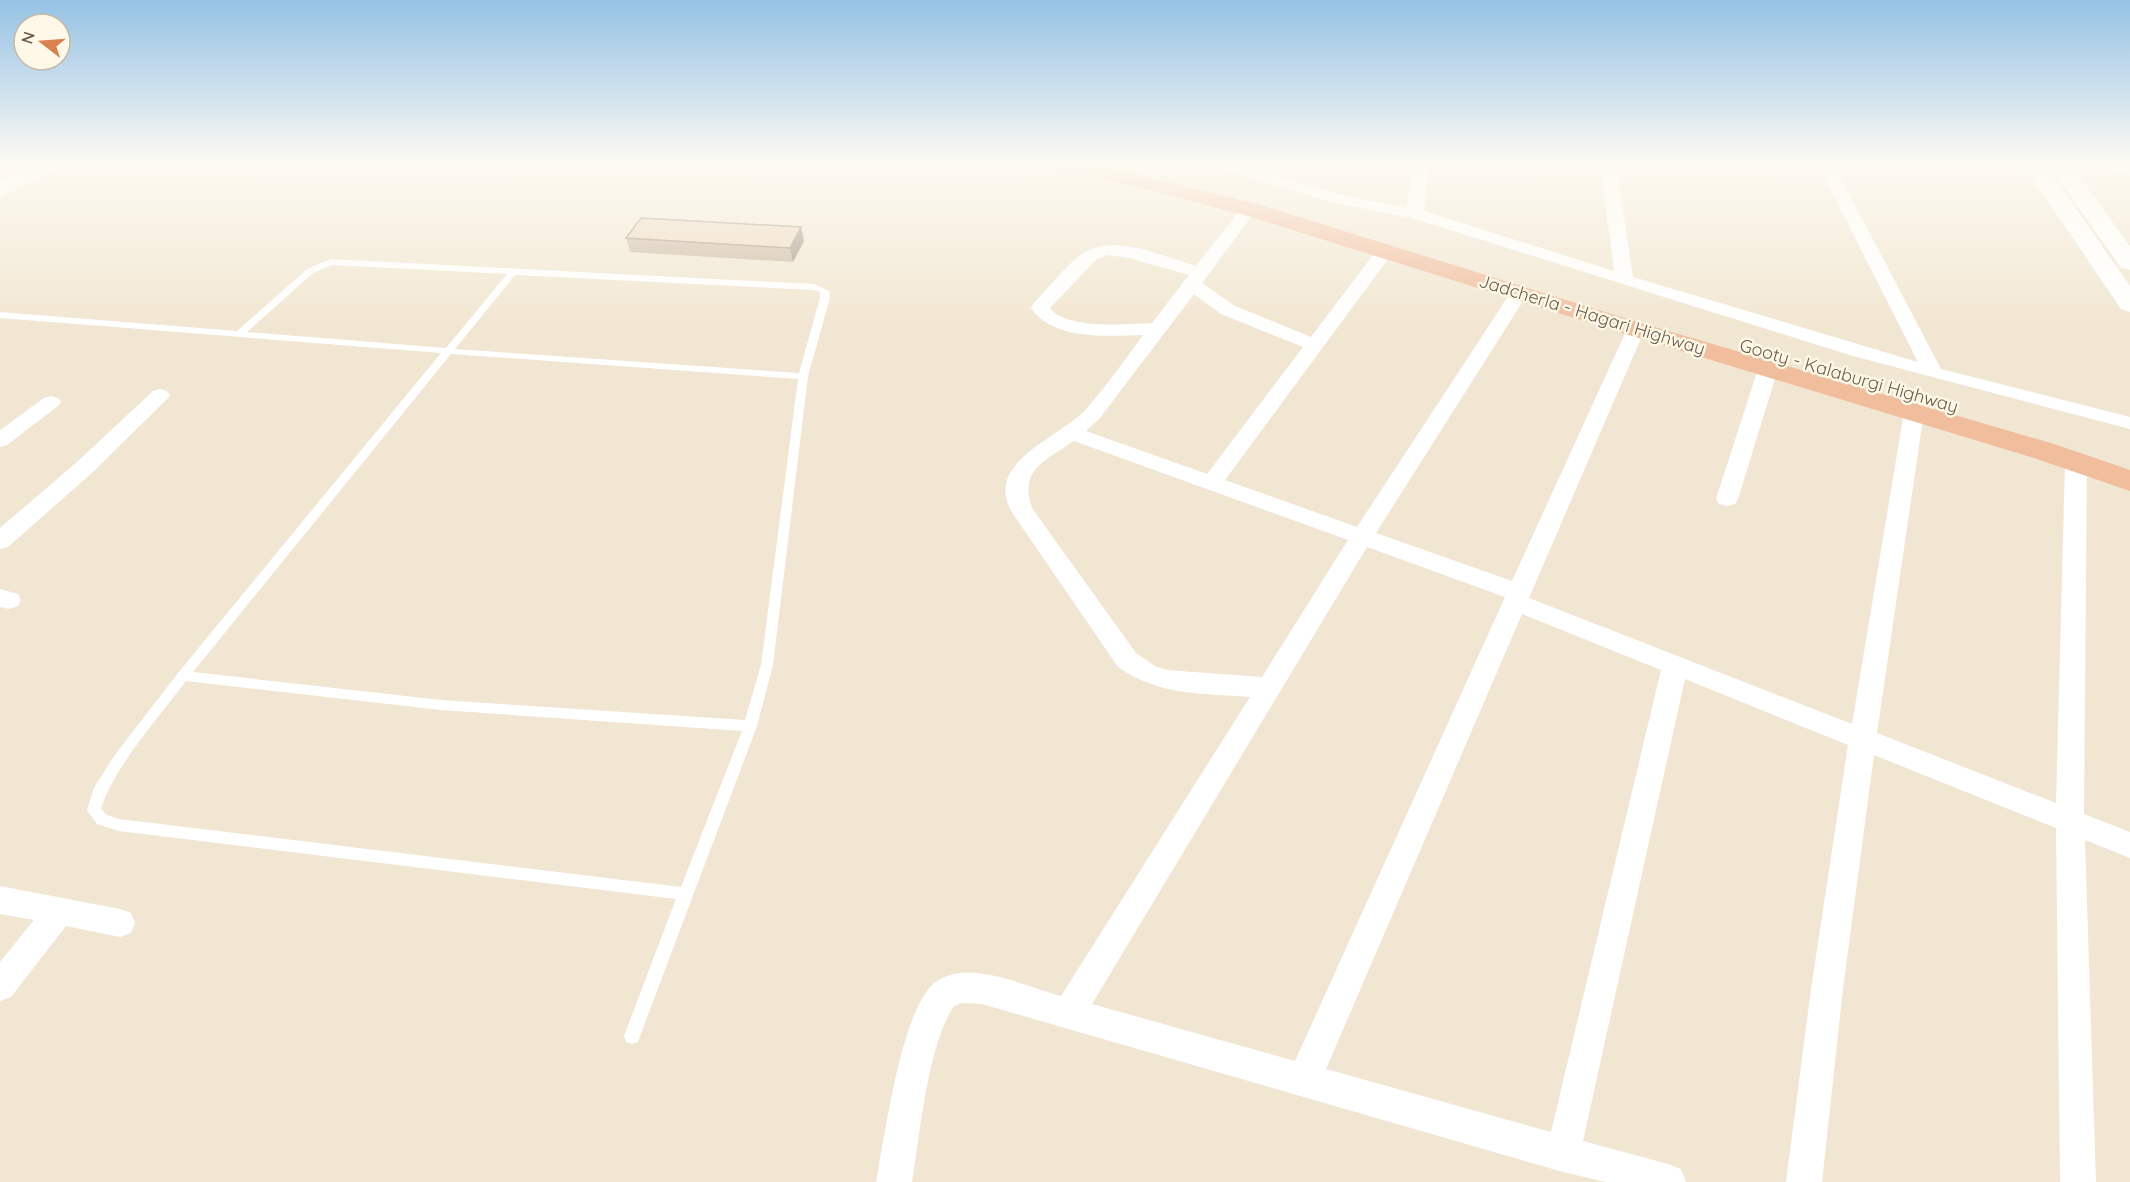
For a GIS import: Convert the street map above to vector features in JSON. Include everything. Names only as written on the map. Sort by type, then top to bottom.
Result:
[{"type":"highway","name":"Jadcherla - Hagari Highway","points":[[1281,218],[1636,330],[2076,462],[2130,481]]},
{"type":"highway","name":"Gooty - Kalaburgi Highway","points":[[1328,218],[2130,462]]},
{"type":"street","points":[[1241,218],[1093,414],[1071,433],[1042,452],[1023,470],[1017,481],[1016,495],[1021,509],[1127,660],[1146,673],[1167,680],[1269,688]]},
{"type":"street","points":[[1428,218],[1934,372],[2034,401],[2130,423]]},
{"type":"street","points":[[1616,218],[1624,279]]},
{"type":"street","points":[[1854,218],[1934,372]]},
{"type":"street","points":[[2071,218],[2130,304]]},
{"type":"street","points":[[2098,218],[2130,263]]},
{"type":"street","points":[[1157,329],[1110,330],[1071,326],[1046,317],[1040,308],[1091,255],[1107,250],[1131,253],[1196,278],[1228,310],[1315,345]]},
{"type":"street","points":[[1211,484],[1385,251]]},
{"type":"street","points":[[1069,1013],[1362,537],[1519,293]]},
{"type":"street","points":[[1304,1080],[1636,330]]},
{"type":"street","points":[[1727,499],[1768,369]]},
{"type":"street","points":[[0,541],[85,467],[160,394]]},
{"type":"street","points":[[3,436],[51,402]]},
{"type":"street","points":[[1804,1182],[1818,1055],[1862,739],[1914,412]]},
{"type":"street","points":[[1071,433],[1362,537],[1518,598],[1675,665],[2130,845]]},
{"type":"street","points":[[2076,462],[2070,821],[2078,1182]]},
{"type":"street","points":[[1584,1166],[1675,665]]},
{"type":"street","points":[[0,900],[120,923]]},
{"type":"street","points":[[0,986],[59,912]]},
{"type":"street","points":[[894,1182],[921,1043],[931,1013],[941,996],[956,987],[982,989],[1069,1013],[1304,1080],[1584,1166],[1668,1182]]},
{"type":"lane","points":[[239,334],[310,271],[331,262],[819,288],[824,291],[825,298],[803,376],[766,665],[750,726],[632,1036]]},
{"type":"lane","points":[[512,273],[183,676],[119,760],[99,792],[94,810],[102,820],[131,826],[687,894]]},
{"type":"lane","points":[[0,315],[447,351],[803,376]]},
{"type":"lane","points":[[183,676],[441,705],[750,726]]},
{"type":"shaded area","points":[[0,218],[2130,218],[2130,1182],[0,1182]]},
{"type":"building","points":[[641,218],[801,227],[790,248],[626,238]]}]
